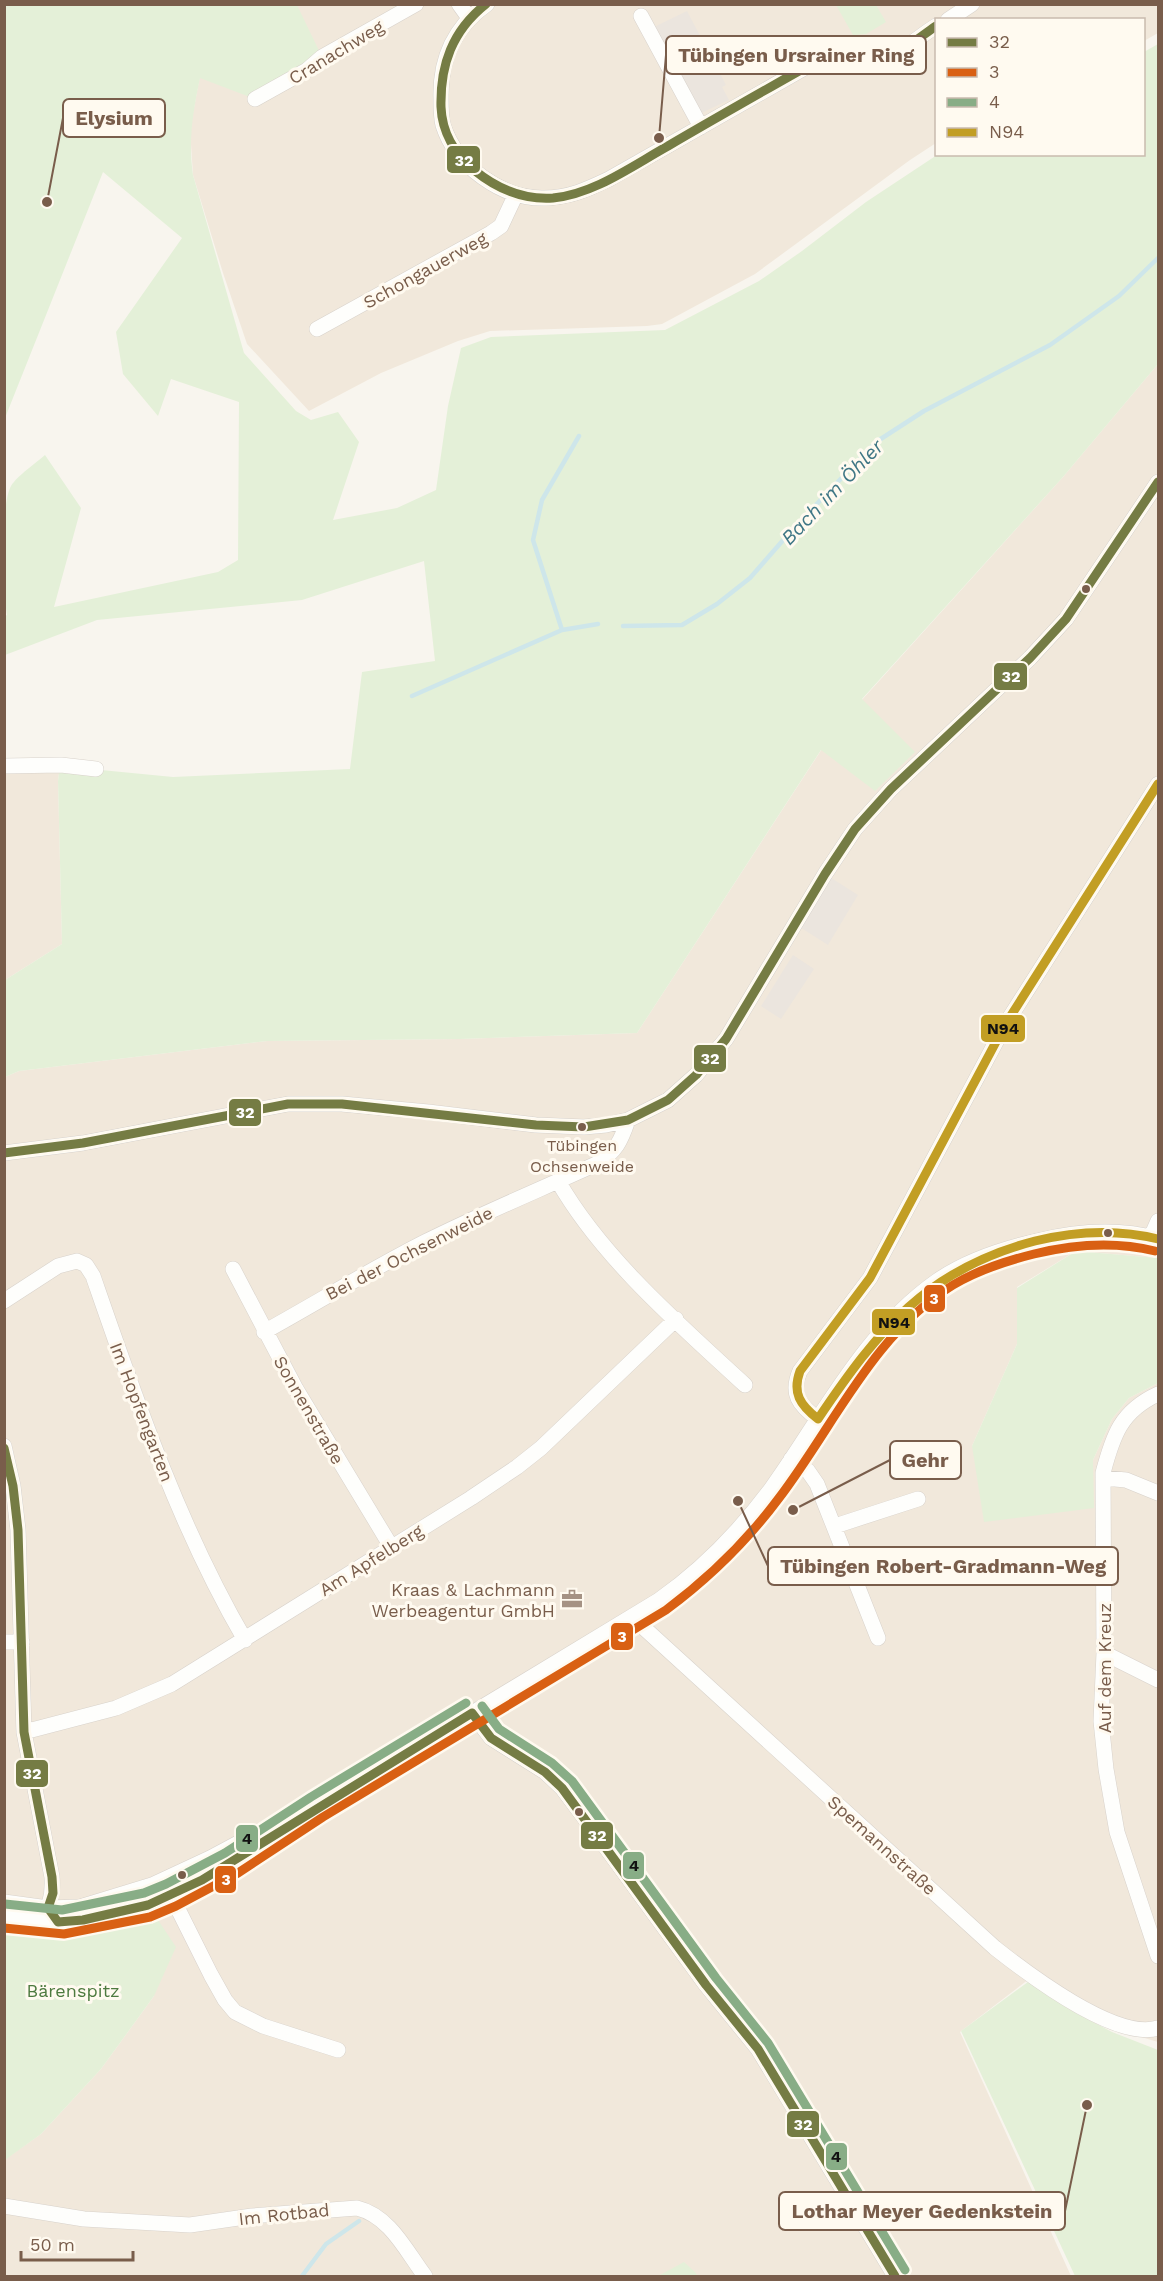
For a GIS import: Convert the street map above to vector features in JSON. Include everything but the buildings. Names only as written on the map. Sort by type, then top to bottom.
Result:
[{"type":"street","name":"Cranachweg","points":[[255,99],[314,66],[322,57],[416,4]]},
{"type":"street","points":[[459,4],[469,18]]},
{"type":"street","points":[[487,4],[469,18],[454,38],[445,61],[441,94],[443,124],[455,149],[489,182],[516,194],[544,198],[580,193],[806,67],[828,60],[877,60],[896,52],[935,27]]},
{"type":"street","points":[[951,18],[966,6]]},
{"type":"street","points":[[641,16],[701,127]]},
{"type":"street","name":"Schongauerweg","points":[[317,329],[491,233],[501,226],[516,194]]},
{"type":"street","points":[[4,1153],[83,1143],[288,1104],[342,1104],[562,1127],[606,1125],[628,1120],[668,1100],[707,1063],[737,1022],[825,874],[855,829],[891,789],[1066,620],[1158,482]]},
{"type":"street","points":[[4,766],[61,765],[96,770]]},
{"type":"street","points":[[818,1419],[800,1403],[795,1381],[800,1371],[870,1278],[1005,1025],[1158,784]]},
{"type":"street","name":"Bei der Ochsenweide","points":[[264,1332],[422,1244],[609,1156],[617,1147],[628,1120]]},
{"type":"street","points":[[558,1181],[583,1222],[606,1248],[746,1385]]},
{"type":"street","points":[[4,1902],[45,1914],[58,1922],[83,1920],[148,1905],[231,1863],[317,1807],[632,1617],[685,1581],[721,1549],[750,1516],[854,1367],[895,1319],[930,1287],[958,1268],[995,1252],[1062,1236],[1112,1232],[1154,1238],[1158,1221]]},
{"type":"street","name":"Im Hopfengarten","points":[[4,1301],[58,1266],[77,1261],[86,1265],[93,1276],[123,1366],[185,1518],[218,1593],[245,1640]]},
{"type":"street","name":"Sonnenstraße","points":[[233,1269],[264,1332],[328,1444],[392,1548]]},
{"type":"street","name":"Am Apfelberg","points":[[24,1732],[87,1717],[135,1701],[172,1684],[392,1548],[518,1467],[562,1429],[676,1319]]},
{"type":"street","name":"Auf dem Kreuz","points":[[1158,1394],[1139,1403],[1119,1427],[1109,1451],[1104,1478],[1104,1653],[1101,1721],[1106,1769],[1118,1832],[1158,1956]]},
{"type":"street","points":[[4,1446],[16,1509],[24,1732],[52,1876],[53,1893],[45,1914]]},
{"type":"street","points":[[791,1459],[808,1471],[817,1484],[878,1638]]},
{"type":"street","points":[[1104,1478],[1126,1480],[1158,1493]]},
{"type":"street","points":[[835,1526],[918,1499]]},
{"type":"street","name":"Spemannstraße","points":[[632,1617],[995,1948],[1030,1976],[1084,2008],[1114,2022],[1141,2031],[1158,2028]]},
{"type":"street","points":[[4,1642],[22,1642]]},
{"type":"street","points":[[1104,1653],[1158,1680]]},
{"type":"street","points":[[472,1713],[491,1738],[545,1772],[562,1788],[706,1985],[758,2049],[895,2277]]},
{"type":"street","points":[[4,1916],[45,1914],[80,1906],[164,1879],[282,1820],[317,1807]]},
{"type":"street","points":[[164,1879],[225,2000],[235,2012],[263,2026],[338,2050]]},
{"type":"street","points":[[1143,1914],[1158,1909]]},
{"type":"street","name":"Im Rotbad","points":[[4,2206],[84,2219],[190,2225],[252,2216],[357,2208],[368,2211],[388,2226],[425,2277]]},
{"type":"shaded area","points":[[243,4],[1158,5],[1158,33],[1145,40],[1145,18],[935,18],[935,144],[755,274],[662,324],[490,331],[458,341],[381,373],[309,411],[247,344],[193,175],[190,129],[209,28]]},
{"type":"shaded area","points":[[687,11],[726,85],[722,87],[729,100],[699,114],[652,28]]},
{"type":"shaded area","points":[[1158,364],[1158,1258],[1076,1251],[1017,1287],[1017,1344],[972,1446],[1093,1508],[1093,1460],[1112,1419],[1129,1398],[1158,1383],[1158,2042],[1082,2013],[1029,1979],[960,2032],[1071,2276],[5,2276],[4,2160],[41,2134],[101,2069],[154,1996],[5,1916],[5,1077],[19,1071],[267,1041],[460,1039],[637,1033],[833,732],[1063,477]]},
{"type":"shaded area","points":[[60,766],[58,781],[62,944],[5,980],[5,770]]},
{"type":"shaded area","points":[[825,874],[858,895],[828,945],[795,924]]},
{"type":"shaded area","points":[[793,955],[814,969],[781,1019],[761,1006]]},
{"type":"green space","points":[[4,5],[297,5],[322,57],[255,99],[200,78],[192,126],[191,150],[193,175],[244,353],[296,411],[311,420],[338,412],[359,442],[333,520],[397,508],[436,490],[448,406],[461,348],[491,337],[665,330],[759,281],[866,202],[935,156],[1145,156],[1145,51],[1158,44],[1158,364],[1063,477],[862,699],[915,752],[875,791],[821,750],[637,1033],[460,1039],[267,1041],[19,1071],[5,1077],[5,980],[62,944],[58,781],[60,766],[173,777],[350,769],[362,672],[435,661],[424,561],[302,600],[97,620],[5,655],[5,616],[7,615],[4,587],[4,529],[8,496],[14,482],[45,455],[81,508],[54,607],[218,572],[238,560],[239,402],[171,379],[158,416],[123,374],[116,332],[182,238],[103,172],[5,418],[6,262],[4,256]]},
{"type":"green space","points":[[836,5],[876,5],[886,22],[866,34],[853,35]]},
{"type":"green space","points":[[1076,1251],[1158,1258],[1158,1383],[1129,1398],[1112,1419],[1093,1460],[1094,1508],[984,1522],[972,1446],[1017,1344],[1017,1288]]},
{"type":"green space","name":"Bärenspitz","points":[[148,1905],[176,1947],[154,1996],[101,2069],[41,2134],[5,2160],[4,1916]]},
{"type":"green space","points":[[1028,1982],[1112,2032],[1158,2050],[1158,2276],[1075,2276],[961,2031]]},
{"type":"green space","points":[[684,2262],[697,2276],[658,2276]]},
{"type":"waterway","name":"Bach im Öhler","points":[[623,626],[682,625],[717,604],[750,578],[792,530],[876,442],[924,411],[1050,345],[1119,296],[1158,258]]},
{"type":"waterway","points":[[562,630],[533,540],[542,500],[579,436]]},
{"type":"waterway","name":"Bach im Öhler","points":[[412,696],[562,630],[598,624]]},
{"type":"waterway","points":[[302,2276],[326,2244],[359,2221]]},
{"type":"transit line","name":"32","points":[[486,4],[464,26],[450,50],[441,92],[444,125],[455,150],[482,176],[510,192],[542,198],[568,195],[598,185],[806,67],[823,63],[884,58],[907,46],[935,27]]},
{"type":"transit line","name":"32","points":[[4,1153],[83,1143],[288,1104],[342,1104],[536,1125],[584,1127],[628,1120],[668,1100],[696,1075],[726,1039],[825,874],[855,829],[891,789],[1030,658],[1066,619],[1158,482]]},
{"type":"transit line","name":"N94","points":[[1158,784],[1005,1025],[870,1278],[800,1371],[797,1386],[799,1398],[806,1409],[818,1419],[862,1358],[909,1307],[935,1286],[964,1268],[997,1253],[1035,1241],[1081,1233],[1127,1234],[1158,1239]]},
{"type":"transit line","name":"3","points":[[4,1928],[64,1934],[150,1917],[176,1906],[238,1873],[323,1817],[666,1610],[712,1572],[741,1544],[779,1498],[877,1355],[925,1305],[953,1285],[1003,1263],[1064,1248],[1110,1245],[1155,1251]]},
{"type":"transit line","name":"32","points":[[4,1448],[13,1486],[18,1530],[24,1732],[52,1877],[53,1893],[48,1908],[58,1922],[83,1920],[148,1905],[202,1880],[472,1713]]},
{"type":"transit line","name":"4","points":[[5,1904],[62,1910],[144,1893],[166,1884],[225,1853],[311,1797],[466,1703]]},
{"type":"transit line","name":"4","points":[[482,1706],[499,1729],[552,1763],[572,1781],[716,1978],[768,2043],[905,2270]]},
{"type":"transit line","name":"32","points":[[472,1713],[491,1738],[545,1772],[562,1788],[706,1985],[758,2049],[895,2276]]},
{"type":"place","name":"Tübingen Ursrainer Ring","points":[[659,138]]},
{"type":"place","name":"Elysium","points":[[47,202]]},
{"type":"place","name":"Tübingen Ochsenweide","points":[[582,1127]]},
{"type":"place","name":"Tübingen Robert-Gradmann-Weg","points":[[738,1501]]},
{"type":"place","name":"Gehr","points":[[793,1510]]},
{"type":"place","name":"Kraas & Lachmann Werbeagentur GmbH","points":[[572,1599]]},
{"type":"place","name":"Lothar Meyer Gedenkstein","points":[[1087,2105]]}]
